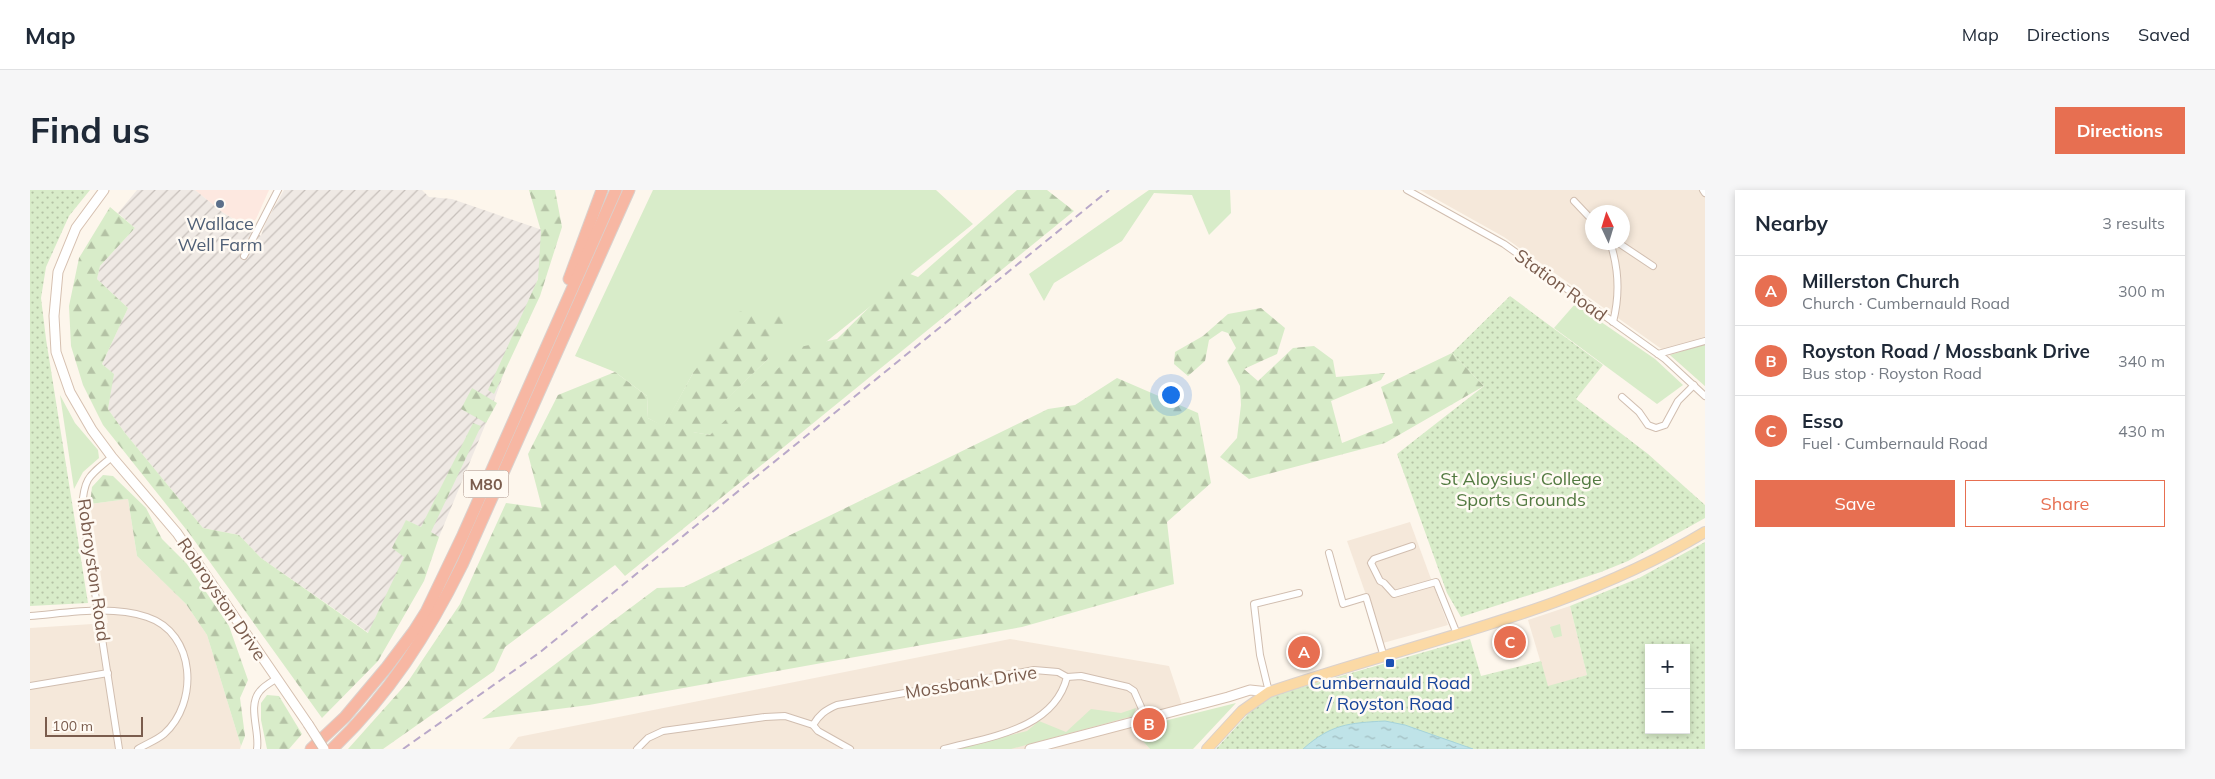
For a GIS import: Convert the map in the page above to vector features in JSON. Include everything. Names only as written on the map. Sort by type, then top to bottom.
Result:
[{"type":"highway","points":[[536,370],[602,190]]},
{"type":"highway","name":"M80","points":[[311,749],[351,710],[404,646],[426,612],[460,543],[616,190]]},
{"type":"highway","name":"M80","points":[[332,749],[380,698],[411,656],[436,617],[462,565],[629,190]]},
{"type":"highway","points":[[567,328],[637,190]]},
{"type":"main road","points":[[104,190],[76,228],[58,272],[54,316],[56,352],[70,392],[92,430],[112,457]]},
{"type":"main road","name":"Robroyston Drive","points":[[112,457],[177,532],[324,749]]},
{"type":"main road","points":[[1207,749],[1235,718],[1253,702],[1269,692],[1457,634],[1588,590],[1648,564],[1705,532]]},
{"type":"main road","points":[[1030,749],[1250,690],[1269,692]]},
{"type":"main road","points":[[1228,697],[1244,697],[1253,702]]},
{"type":"street","points":[[244,256],[278,190]]},
{"type":"street","name":"Station Road","points":[[1407,190],[1504,244],[1658,354],[1705,396]]},
{"type":"street","points":[[1574,202],[1585,213]]},
{"type":"street","points":[[1613,250],[1616,260],[1618,285],[1613,322]]},
{"type":"street","points":[[1630,250],[1654,266]]},
{"type":"street","points":[[1658,354],[1705,341]]},
{"type":"street","points":[[1622,397],[1640,412],[1648,425],[1656,428],[1665,425],[1678,402],[1694,385]]},
{"type":"street","name":"Robroyston Road","points":[[112,457],[92,473],[84,486],[82,508],[119,749]]},
{"type":"street","points":[[1412,546],[1374,559],[1370,563],[1380,581],[1394,594],[1436,582],[1457,634]]},
{"type":"street","points":[[1329,553],[1342,604],[1366,597],[1384,657]]},
{"type":"street","points":[[1269,692],[1260,655],[1254,604],[1299,593]]},
{"type":"street","points":[[30,616],[99,611],[129,612],[150,618],[170,631],[181,647],[188,670],[188,691],[179,715],[164,734],[138,749]]},
{"type":"street","name":"Mossbank Drive","points":[[813,725],[819,715],[837,705],[1034,670],[1058,672],[1067,677],[1081,676],[1128,687],[1134,691],[1146,718]]},
{"type":"street","points":[[30,686],[108,673]]},
{"type":"street","points":[[944,749],[1025,726],[1056,700],[1064,689],[1067,677]]},
{"type":"street","points":[[257,749],[259,738],[254,702],[260,691],[276,679]]},
{"type":"street","points":[[637,749],[648,738],[663,731],[765,717],[786,716],[813,725],[839,747],[850,749]]},
{"type":"shaded area","points":[[137,190],[195,190],[222,212],[261,236],[266,222],[284,190],[422,190],[429,197],[452,199],[554,234],[486,423],[439,537],[406,520],[405,557],[369,633],[261,558],[239,535],[203,528],[125,433],[108,409],[113,374],[102,364],[128,308],[97,279],[100,266],[135,228],[118,213]]},
{"type":"shaded area","points":[[195,190],[269,190],[256,219],[247,227],[222,212]]},
{"type":"shaded area","points":[[1420,190],[1705,190],[1705,386],[1670,355],[1504,237]]},
{"type":"shaded area","points":[[128,499],[137,556],[186,604],[207,635],[241,746],[240,749],[30,749],[30,628],[108,623],[90,504]]},
{"type":"shaded area","points":[[1410,522],[1448,625],[1383,643],[1347,541]]},
{"type":"shaded area","points":[[1570,606],[1587,675],[1548,687],[1528,620]]},
{"type":"shaded area","points":[[1010,639],[1169,666],[1182,705],[1132,729],[1150,749],[509,749],[518,737]]},
{"type":"green space","points":[[30,190],[90,190],[69,216],[46,267],[41,298],[88,603],[30,606]]},
{"type":"green space","points":[[529,190],[555,190],[562,227],[540,296],[494,394],[488,390],[538,279],[541,231]]},
{"type":"green space","points":[[653,190],[936,190],[973,224],[710,435],[692,432],[769,358],[693,373],[664,427],[648,418],[647,396],[615,372],[575,356]]},
{"type":"green space","points":[[1017,190],[1047,190],[1074,211],[625,576],[615,565],[505,647],[494,671],[383,749],[348,749],[407,683],[460,604],[506,503],[542,508],[528,454],[558,395],[615,372],[647,396],[648,418],[664,426],[693,373],[740,311],[786,316],[769,358],[693,432],[710,435],[800,347],[837,339],[905,272],[918,277]]},
{"type":"green space","points":[[1149,190],[1230,190],[1231,213],[1209,235],[1192,195],[1154,193],[1122,241],[1054,283],[1044,301],[1029,274]]},
{"type":"green space","points":[[110,207],[135,228],[100,266],[97,279],[128,308],[102,364],[114,374],[108,409],[125,433],[203,528],[239,535],[261,558],[368,633],[404,557],[392,548],[406,520],[421,527],[473,423],[481,426],[431,532],[439,537],[424,581],[378,661],[322,718],[189,533],[103,425],[83,385],[71,346],[69,306],[79,258]]},
{"type":"green space","name":"St Aloysius' College Sports Grounds","points":[[1510,296],[1603,365],[1576,399],[1648,454],[1705,505],[1705,518],[1628,561],[1601,572],[1461,617],[1447,593],[1397,454],[1484,386],[1452,353]]},
{"type":"green space","points":[[1575,304],[1655,359],[1683,385],[1657,404],[1554,328]]},
{"type":"green space","points":[[1261,308],[1285,328],[1277,354],[1244,369],[1258,381],[1293,348],[1314,346],[1333,360],[1336,377],[1385,373],[1381,380],[1331,401],[1342,443],[1393,423],[1381,387],[1452,353],[1484,386],[1385,443],[1249,479],[1220,457],[1237,438],[1241,405],[1240,386],[1227,361],[1236,348],[1228,333],[1222,331],[1209,340],[1205,361],[1188,376],[1174,364],[1175,352],[1203,336],[1228,314]]},
{"type":"green space","points":[[1705,344],[1705,386],[1670,355]]},
{"type":"green space","points":[[1117,378],[1198,413],[1211,483],[1167,522],[1174,584],[1022,627],[589,705],[482,719],[657,588],[684,587],[1048,409],[1075,405]]},
{"type":"green space","points":[[472,388],[497,403],[486,423],[461,409]]},
{"type":"green space","points":[[60,395],[75,423],[98,450],[99,458],[83,472],[74,489]]},
{"type":"green space","points":[[103,475],[113,476],[146,508],[162,539],[187,564],[229,626],[248,680],[240,698],[245,736],[241,746],[207,635],[186,604],[137,556],[128,499],[90,504],[92,487]]},
{"type":"green space","points":[[1705,542],[1705,749],[1216,749],[1248,714],[1271,696],[1470,639],[1481,676],[1541,661],[1548,686],[1587,675],[1570,606],[1639,578]]},
{"type":"green space","points":[[1560,624],[1562,636],[1554,638],[1550,627]]},
{"type":"green space","points":[[267,695],[279,696],[302,734],[289,749],[267,749],[261,720],[261,703]]},
{"type":"green space","points":[[1236,703],[1193,749],[1150,749],[1132,729]]},
{"type":"green space","points":[[1136,708],[1133,716],[1011,749],[956,749],[1027,731],[1039,721],[1066,732],[1091,709],[1121,713]]},
{"type":"water","points":[[1385,721],[1405,725],[1473,749],[1303,749],[1323,734],[1341,726]]},
{"type":"railway","points":[[403,749],[539,653],[1109,190]]},
{"type":"place","name":"Wallace Well Farm","points":[[220,204]]},
{"type":"place","name":"Esso","points":[[1510,642]]},
{"type":"place","name":"Millerston Church","points":[[1304,652]]},
{"type":"place","name":"Cumbernauld Road / Royston Road","points":[[1390,663]]},
{"type":"place","name":"Royston Road / Mossbank Drive","points":[[1149,724]]}]
